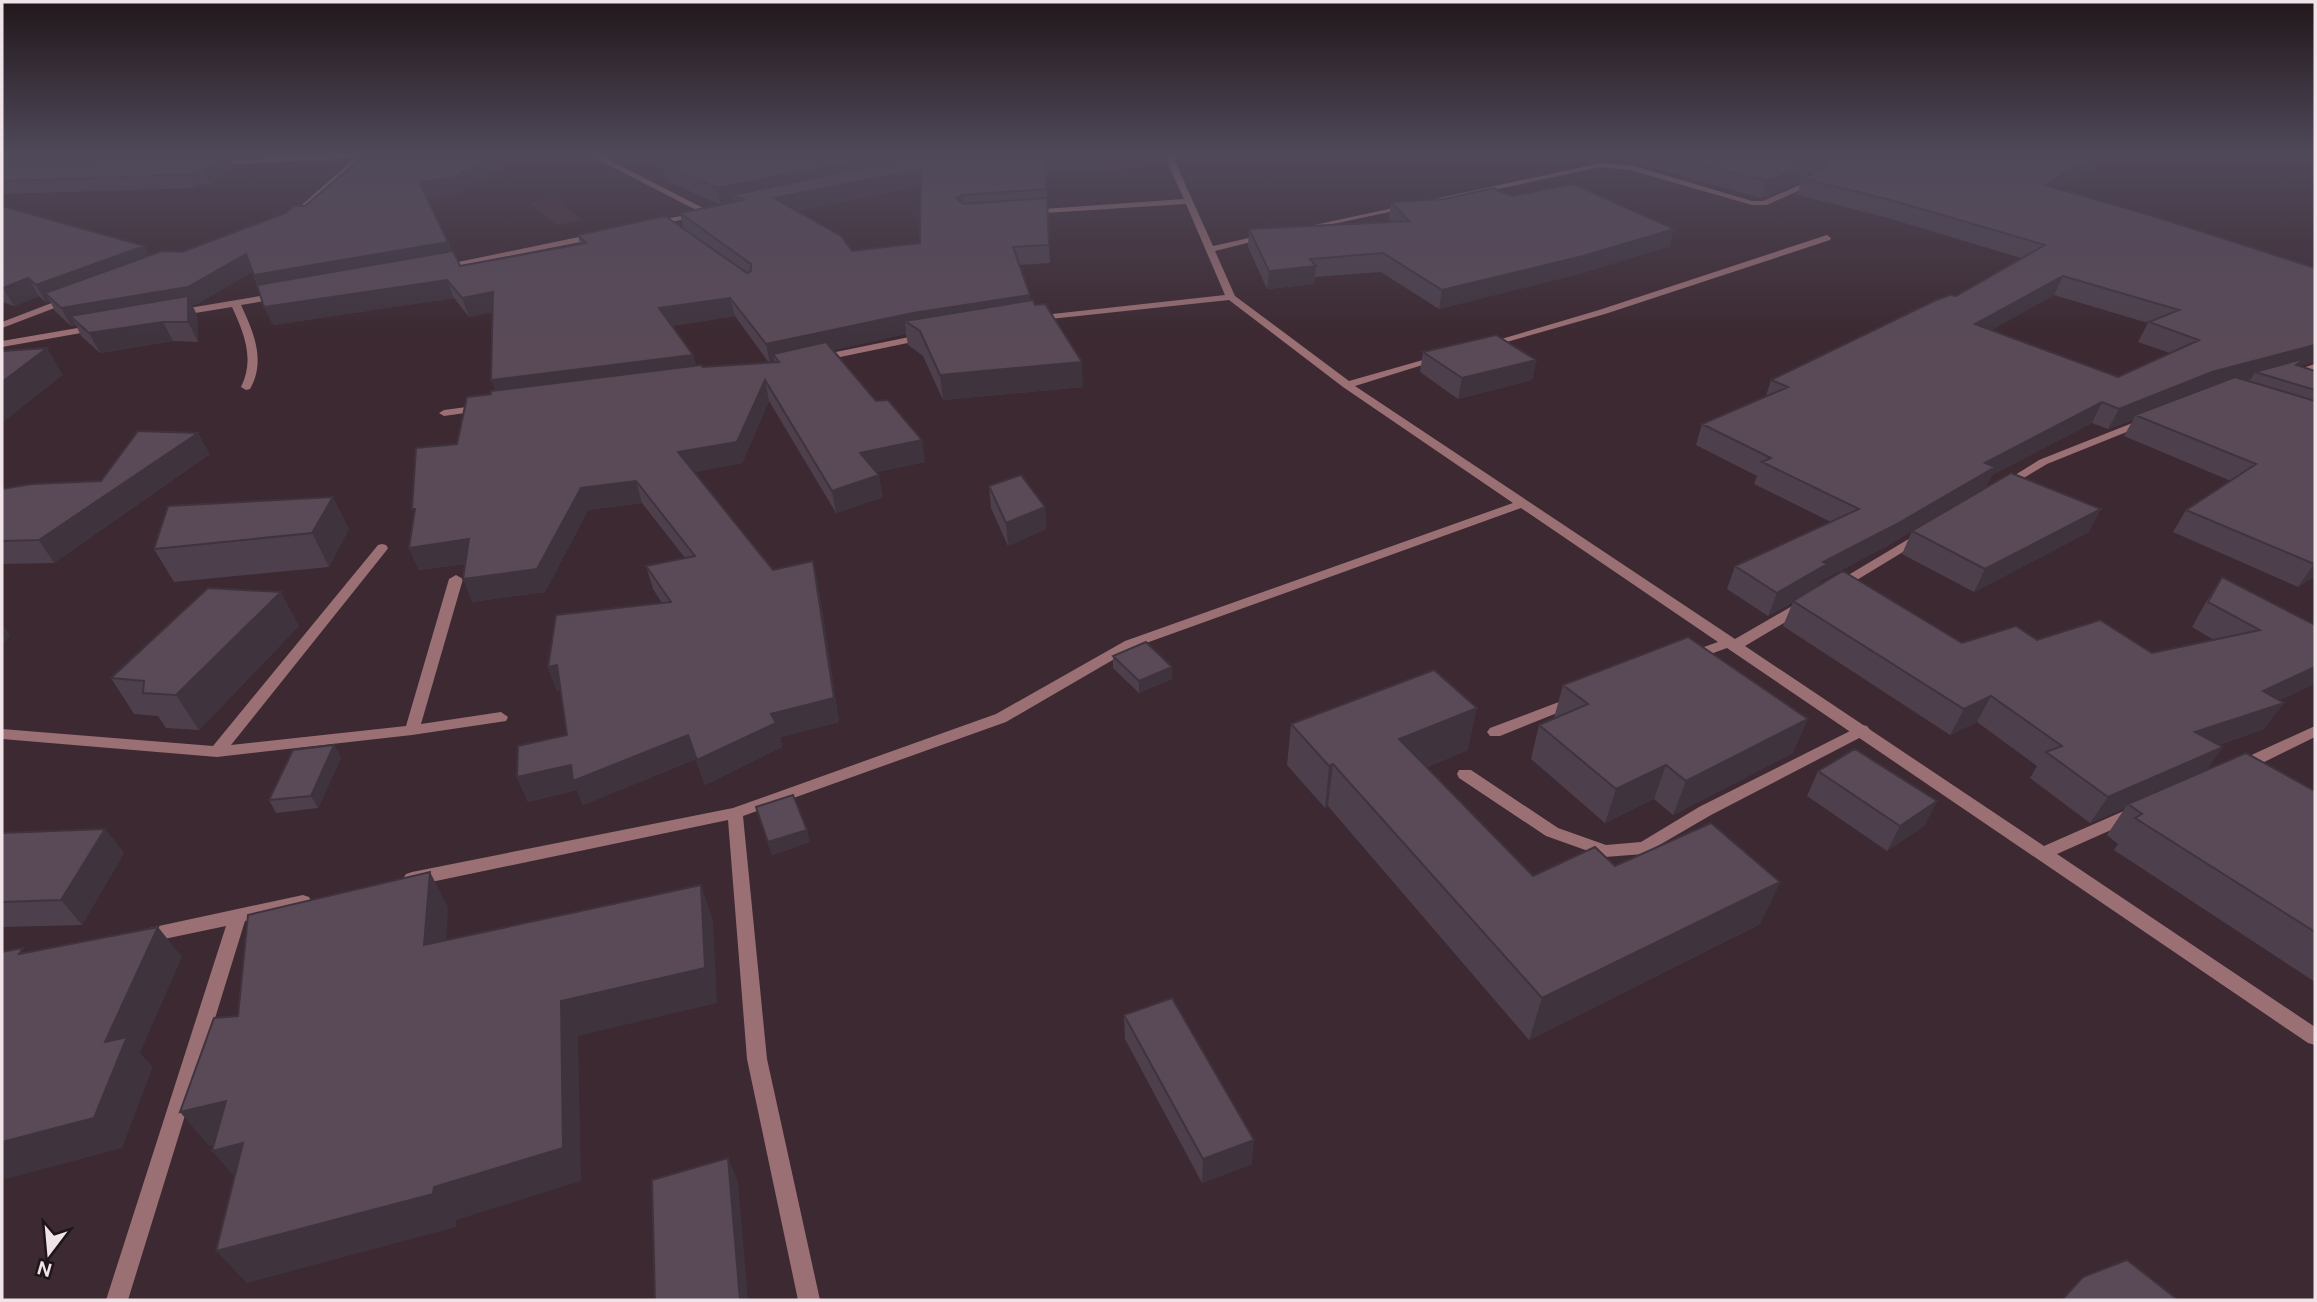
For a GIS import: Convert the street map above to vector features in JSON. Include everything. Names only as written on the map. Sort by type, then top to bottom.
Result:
[{"type":"street","points":[[284,220],[294,216]]},
{"type":"street","points":[[650,225],[695,216]]},
{"type":"street","points":[[1195,216],[1231,297],[1347,385],[2315,1037]]},
{"type":"street","points":[[1287,232],[1362,216]]},
{"type":"street","points":[[663,222],[674,230]]},
{"type":"street","points":[[426,269],[611,233]]},
{"type":"street","points":[[1210,249],[1274,235]]},
{"type":"street","points":[[1480,347],[1602,312],[1826,238]]},
{"type":"street","points":[[167,315],[290,293]]},
{"type":"street","points":[[2,325],[77,297]]},
{"type":"street","points":[[1018,321],[1231,297]]},
{"type":"street","points":[[235,303],[251,340],[254,376],[246,387]]},
{"type":"street","points":[[2,344],[112,325]]},
{"type":"street","points":[[813,360],[941,334]]},
{"type":"street","points":[[1347,385],[1453,355]]},
{"type":"street","points":[[2276,377],[2315,367]]},
{"type":"street","points":[[444,413],[498,406]]},
{"type":"street","points":[[1998,489],[2043,463],[2155,417]]},
{"type":"street","points":[[401,881],[735,813],[1001,718],[1130,644],[1523,502]]},
{"type":"street","points":[[1829,591],[1932,529]]},
{"type":"street","points":[[217,752],[382,548]]},
{"type":"street","points":[[412,730],[456,579]]},
{"type":"street","points":[[1681,661],[1733,644],[1817,597]]},
{"type":"street","points":[[1495,732],[1582,698]]},
{"type":"street","points":[[2,734],[217,752],[412,730],[500,717]]},
{"type":"street","points":[[1465,774],[1552,832],[1605,851],[1644,848],[1705,811],[1861,730]]},
{"type":"street","points":[[2228,772],[2315,731]]},
{"type":"street","points":[[2043,853],[2142,810]]},
{"type":"street","points":[[735,813],[757,1059],[809,1300]]},
{"type":"street","points":[[126,940],[320,899]]},
{"type":"street","points":[[117,1300],[238,916]]},
{"type":"shaded area","points":[[546,216],[577,216],[582,220],[557,225]]},
{"type":"building","points":[[2,216],[37,216],[144,246],[36,285],[28,278],[2,288]]},
{"type":"building","points":[[279,216],[435,216],[448,242],[254,275],[246,254],[188,287],[61,308],[45,293],[162,251],[182,252]]},
{"type":"building","points":[[665,216],[747,273],[751,271],[751,264],[684,216],[805,216],[841,236],[852,251],[920,243],[920,216],[1048,216],[1049,245],[1013,247],[1030,295],[913,313],[766,344],[730,298],[659,308],[693,355],[491,380],[493,292],[462,298],[447,280],[264,307],[257,285],[453,251],[460,266],[586,243],[578,235]]},
{"type":"building","points":[[1404,216],[1644,216],[1674,229],[1583,256],[1442,290],[1383,253],[1310,259],[1316,266],[1269,271],[1249,229],[1409,221]]},
{"type":"building","points":[[1945,216],[2152,216],[2315,268],[2315,345],[2212,372],[2119,409],[2102,402],[1985,463],[1995,467],[1897,524],[1823,562],[1827,564],[1777,593],[1735,566],[1859,509],[1762,462],[1771,458],[1702,424],[1788,387],[1771,380],[1936,300],[1950,295],[1956,296],[2045,245]],"holes":[[[2063,276],[2179,310],[2149,322],[2199,340],[2118,377],[1975,324]]]},
{"type":"building","points":[[188,296],[188,322],[163,322],[89,333],[70,316]]},
{"type":"building","points":[[1033,300],[1035,305],[1045,304],[1082,362],[940,375],[920,331],[905,321]]},
{"type":"building","points":[[1496,335],[1536,360],[1462,378],[1423,352]]},
{"type":"building","points":[[826,342],[876,401],[888,400],[922,440],[860,453],[879,475],[832,491],[765,380],[737,442],[678,452],[773,570],[813,561],[834,698],[771,714],[776,723],[697,760],[688,735],[573,781],[571,765],[517,777],[518,746],[567,735],[557,665],[548,667],[556,615],[671,602],[646,566],[695,556],[636,481],[581,488],[537,569],[463,579],[469,539],[409,548],[415,509],[412,509],[416,448],[457,444],[467,397],[491,394],[491,391],[701,365],[779,362],[773,354]]},
{"type":"building","points":[[47,348],[2,382],[2,351]]},
{"type":"building","points":[[2306,358],[2296,365],[2315,371],[2315,390],[2255,372]]},
{"type":"building","points":[[2235,377],[2315,401],[2314,564],[2186,510],[2256,464],[2135,415]]},
{"type":"building","points":[[138,431],[198,433],[39,540],[2,541],[2,489],[32,484],[101,481]]},
{"type":"building","points":[[2011,473],[2101,509],[1985,569],[1912,531]]},
{"type":"building","points":[[1021,475],[1045,507],[1006,523],[989,486]]},
{"type":"building","points":[[333,497],[312,533],[154,549],[168,506]]},
{"type":"building","points":[[1843,571],[1962,643],[2016,626],[2037,640],[2100,620],[2152,653],[2260,630],[2208,602],[2222,577],[2315,625],[2315,667],[2263,691],[2284,703],[2195,732],[2223,747],[2108,797],[2046,752],[2062,746],[1991,696],[1964,709],[1793,601]]},
{"type":"building","points":[[208,588],[281,592],[176,695],[143,693],[144,681],[111,678]]},
{"type":"building","points":[[1688,637],[1808,719],[1686,781],[1666,765],[1616,789],[1539,725],[1588,704],[1563,685]]},
{"type":"building","points":[[1146,642],[1172,667],[1139,681],[1113,656]]},
{"type":"building","points":[[1434,670],[1477,708],[1399,739],[1533,876],[1595,847],[1615,866],[1711,823],[1780,882],[1542,998],[1333,764],[1329,766],[1291,724]]},
{"type":"building","points":[[334,745],[311,796],[269,800],[293,750]]},
{"type":"building","points":[[1855,749],[1937,801],[1900,826],[1818,771]]},
{"type":"building","points":[[2246,753],[2315,791],[2315,932],[2135,818],[2142,814],[2128,804]]},
{"type":"building","points":[[793,795],[807,830],[768,842],[756,807]]},
{"type":"building","points":[[105,829],[61,900],[2,902],[2,833]]},
{"type":"building","points":[[430,872],[424,945],[701,885],[705,968],[561,1001],[563,1148],[434,1187],[433,1194],[216,1251],[243,1143],[212,1151],[226,1101],[180,1112],[214,1018],[238,1016],[248,915]]},
{"type":"building","points":[[158,927],[105,1042],[127,1037],[94,1118],[2,1142],[2,952],[23,948],[19,954]]},
{"type":"building","points":[[1172,998],[1254,1140],[1203,1159],[1124,1015]]},
{"type":"building","points":[[728,1158],[740,1300],[655,1300],[652,1180]]},
{"type":"building","points":[[2127,1260],[2178,1300],[2062,1300],[2083,1277]]}]
